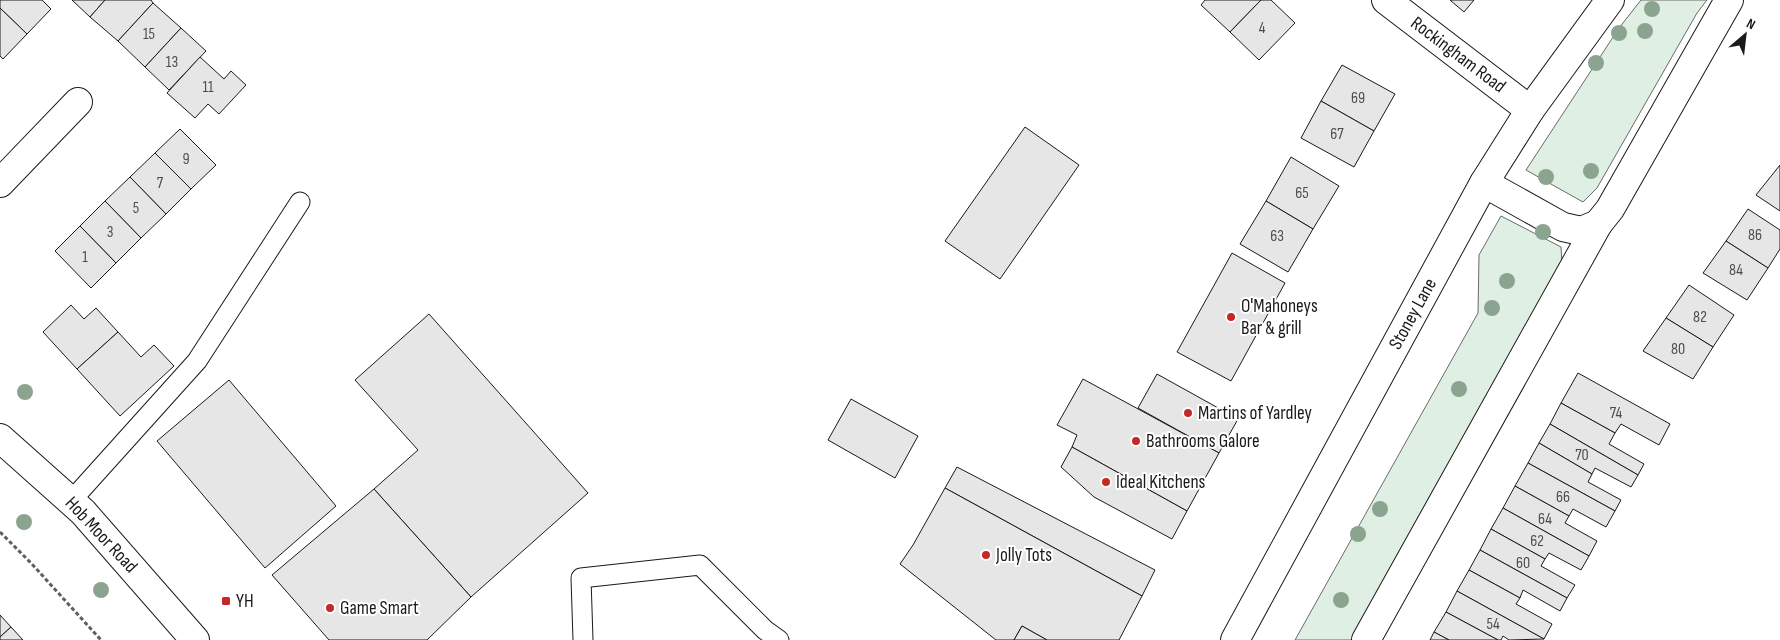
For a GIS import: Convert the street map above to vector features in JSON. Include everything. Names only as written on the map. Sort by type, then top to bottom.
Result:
[{"type":"street","name":"Rockingham Road","points":[[1386,0],[1530,110]]},
{"type":"street","name":"Stoney Lane","points":[[1235,640],[1484,183],[1530,110],[1610,0]]},
{"type":"street","points":[[1366,640],[1598,224],[1610,208],[1730,0]]},
{"type":"street","points":[[0,183],[78,102]]},
{"type":"street","points":[[1484,183],[1563,227],[1581,231],[1598,224]]},
{"type":"street","name":"Hob Moor Road","points":[[0,438],[83,512],[195,640]]},
{"type":"lane","points":[[71,501],[197,361],[300,202]]},
{"type":"lane","points":[[583,640],[581,578],[700,565],[772,635]]},
{"type":"path","points":[[0,532],[101,640]]},
{"type":"green space","points":[[1641,0],[1707,0],[1697,13],[1597,188],[1583,202],[1526,170],[1619,28]]},
{"type":"green space","points":[[1501,216],[1561,247],[1562,265],[1351,640],[1295,640],[1478,313],[1479,255]]},
{"type":"building","points":[[0,0],[42,0],[51,9],[27,34],[0,8]]},
{"type":"building","points":[[72,0],[105,0],[90,17]]},
{"type":"building","points":[[105,0],[151,0],[153,3],[118,41],[90,17]]},
{"type":"building","points":[[1205,0],[1261,0],[1230,32],[1201,5]]},
{"type":"building","points":[[1261,0],[1271,0],[1295,23],[1259,60],[1230,32]]},
{"type":"building","points":[[1450,0],[1474,0],[1464,12]]},
{"type":"building","points":[[153,3],[181,28],[145,67],[118,41]]},
{"type":"building","points":[[0,8],[27,34],[3,59],[0,56]]},
{"type":"building","points":[[181,28],[206,51],[169,90],[145,67]]},
{"type":"building","points":[[200,57],[224,79],[231,71],[246,85],[219,114],[208,104],[195,118],[167,93]]},
{"type":"building","points":[[1342,65],[1395,94],[1374,131],[1321,101]]},
{"type":"building","points":[[1321,101],[1374,131],[1354,167],[1301,138]]},
{"type":"building","points":[[1025,127],[1079,165],[1000,279],[945,241]]},
{"type":"building","points":[[180,129],[216,165],[191,189],[155,153]]},
{"type":"building","points":[[155,153],[191,189],[166,214],[130,177]]},
{"type":"building","points":[[1291,157],[1339,186],[1313,229],[1266,201]]},
{"type":"building","points":[[1780,165],[1780,211],[1756,195]]},
{"type":"building","points":[[130,177],[166,214],[141,238],[105,201]]},
{"type":"building","points":[[105,201],[141,238],[116,263],[80,226]]},
{"type":"building","points":[[1266,201],[1313,229],[1288,272],[1240,244]]},
{"type":"building","points":[[1748,209],[1780,230],[1780,249],[1768,268],[1726,241]]},
{"type":"building","points":[[80,226],[116,263],[91,288],[55,251]]},
{"type":"building","points":[[1726,241],[1768,268],[1747,300],[1703,273]]},
{"type":"building","name":"O'Mahoneys Bar & grill","points":[[1232,253],[1285,283],[1231,381],[1177,352]]},
{"type":"building","points":[[1689,285],[1734,315],[1713,347],[1666,318]]},
{"type":"building","points":[[71,305],[84,319],[96,308],[118,332],[77,369],[43,332]]},
{"type":"building","points":[[429,314],[588,493],[471,597],[374,489],[418,450],[355,380]]},
{"type":"building","points":[[1666,318],[1713,347],[1693,379],[1643,351]]},
{"type":"building","points":[[118,332],[141,357],[154,345],[174,366],[120,416],[77,369]]},
{"type":"building","points":[[1578,373],[1670,424],[1659,445],[1621,424],[1615,433],[1561,403]]},
{"type":"building","name":"Martins of Yardley","points":[[1157,374],[1238,419],[1219,453],[1138,408]]},
{"type":"building","name":"Bathrooms Galore","points":[[1083,379],[1219,453],[1187,511],[1072,447],[1077,435],[1057,425]]},
{"type":"building","points":[[229,380],[336,506],[265,568],[157,441]]},
{"type":"building","points":[[851,399],[918,436],[895,478],[828,440]]},
{"type":"building","points":[[1561,403],[1615,433],[1609,444],[1644,464],[1638,475],[1550,424]]},
{"type":"building","points":[[1550,424],[1638,475],[1631,487],[1595,468],[1592,474],[1539,443]]},
{"type":"building","points":[[1539,443],[1592,474],[1588,482],[1621,500],[1615,511],[1528,463]]},
{"type":"building","name":"Ideal Kitchens","points":[[1072,447],[1187,511],[1172,539],[1094,497],[1061,467]]},
{"type":"building","points":[[1528,463],[1615,511],[1606,527],[1573,509],[1569,516],[1515,486]]},
{"type":"building","points":[[957,467],[1155,570],[1142,596],[945,488]]},
{"type":"building","points":[[1515,486],[1569,516],[1565,523],[1597,541],[1589,556],[1503,508]]},
{"type":"building","name":"Jolly Tots","points":[[945,488],[1142,596],[1119,640],[1047,640],[1022,626],[1014,640],[996,640],[900,564],[913,545]]},
{"type":"building","points":[[374,489],[471,597],[427,640],[329,640],[272,575]]},
{"type":"building","points":[[1503,508],[1589,556],[1581,570],[1549,553],[1545,559],[1491,529]]},
{"type":"building","points":[[1491,529],[1545,559],[1541,566],[1575,585],[1567,598],[1480,550]]},
{"type":"building","points":[[1480,550],[1567,598],[1560,611],[1523,590],[1520,598],[1469,570]]},
{"type":"building","points":[[1469,570],[1520,598],[1516,604],[1552,624],[1544,639],[1457,591]]},
{"type":"building","points":[[1457,591],[1544,639],[1509,640],[1503,636],[1501,640],[1498,640],[1446,612]]},
{"type":"building","points":[[1446,612],[1498,640],[1449,640],[1434,632]]},
{"type":"building","points":[[0,615],[11,627],[0,637]]},
{"type":"building","points":[[1022,626],[1047,640],[1014,640]]},
{"type":"building","points":[[11,627],[23,640],[0,640],[0,637]]},
{"type":"building","points":[[1434,632],[1449,640],[1430,640]]},
{"type":"place","name":"O'Mahoneys Bar & grill","points":[[1231,317]]},
{"type":"place","name":"Martins of Yardley","points":[[1188,413]]},
{"type":"place","name":"Bathrooms Galore","points":[[1136,441]]},
{"type":"place","name":"Ideal Kitchens","points":[[1106,482]]},
{"type":"place","name":"Jolly Tots","points":[[986,555]]},
{"type":"place","name":"YH","points":[[226,601]]},
{"type":"place","name":"Game Smart","points":[[330,608]]}]
